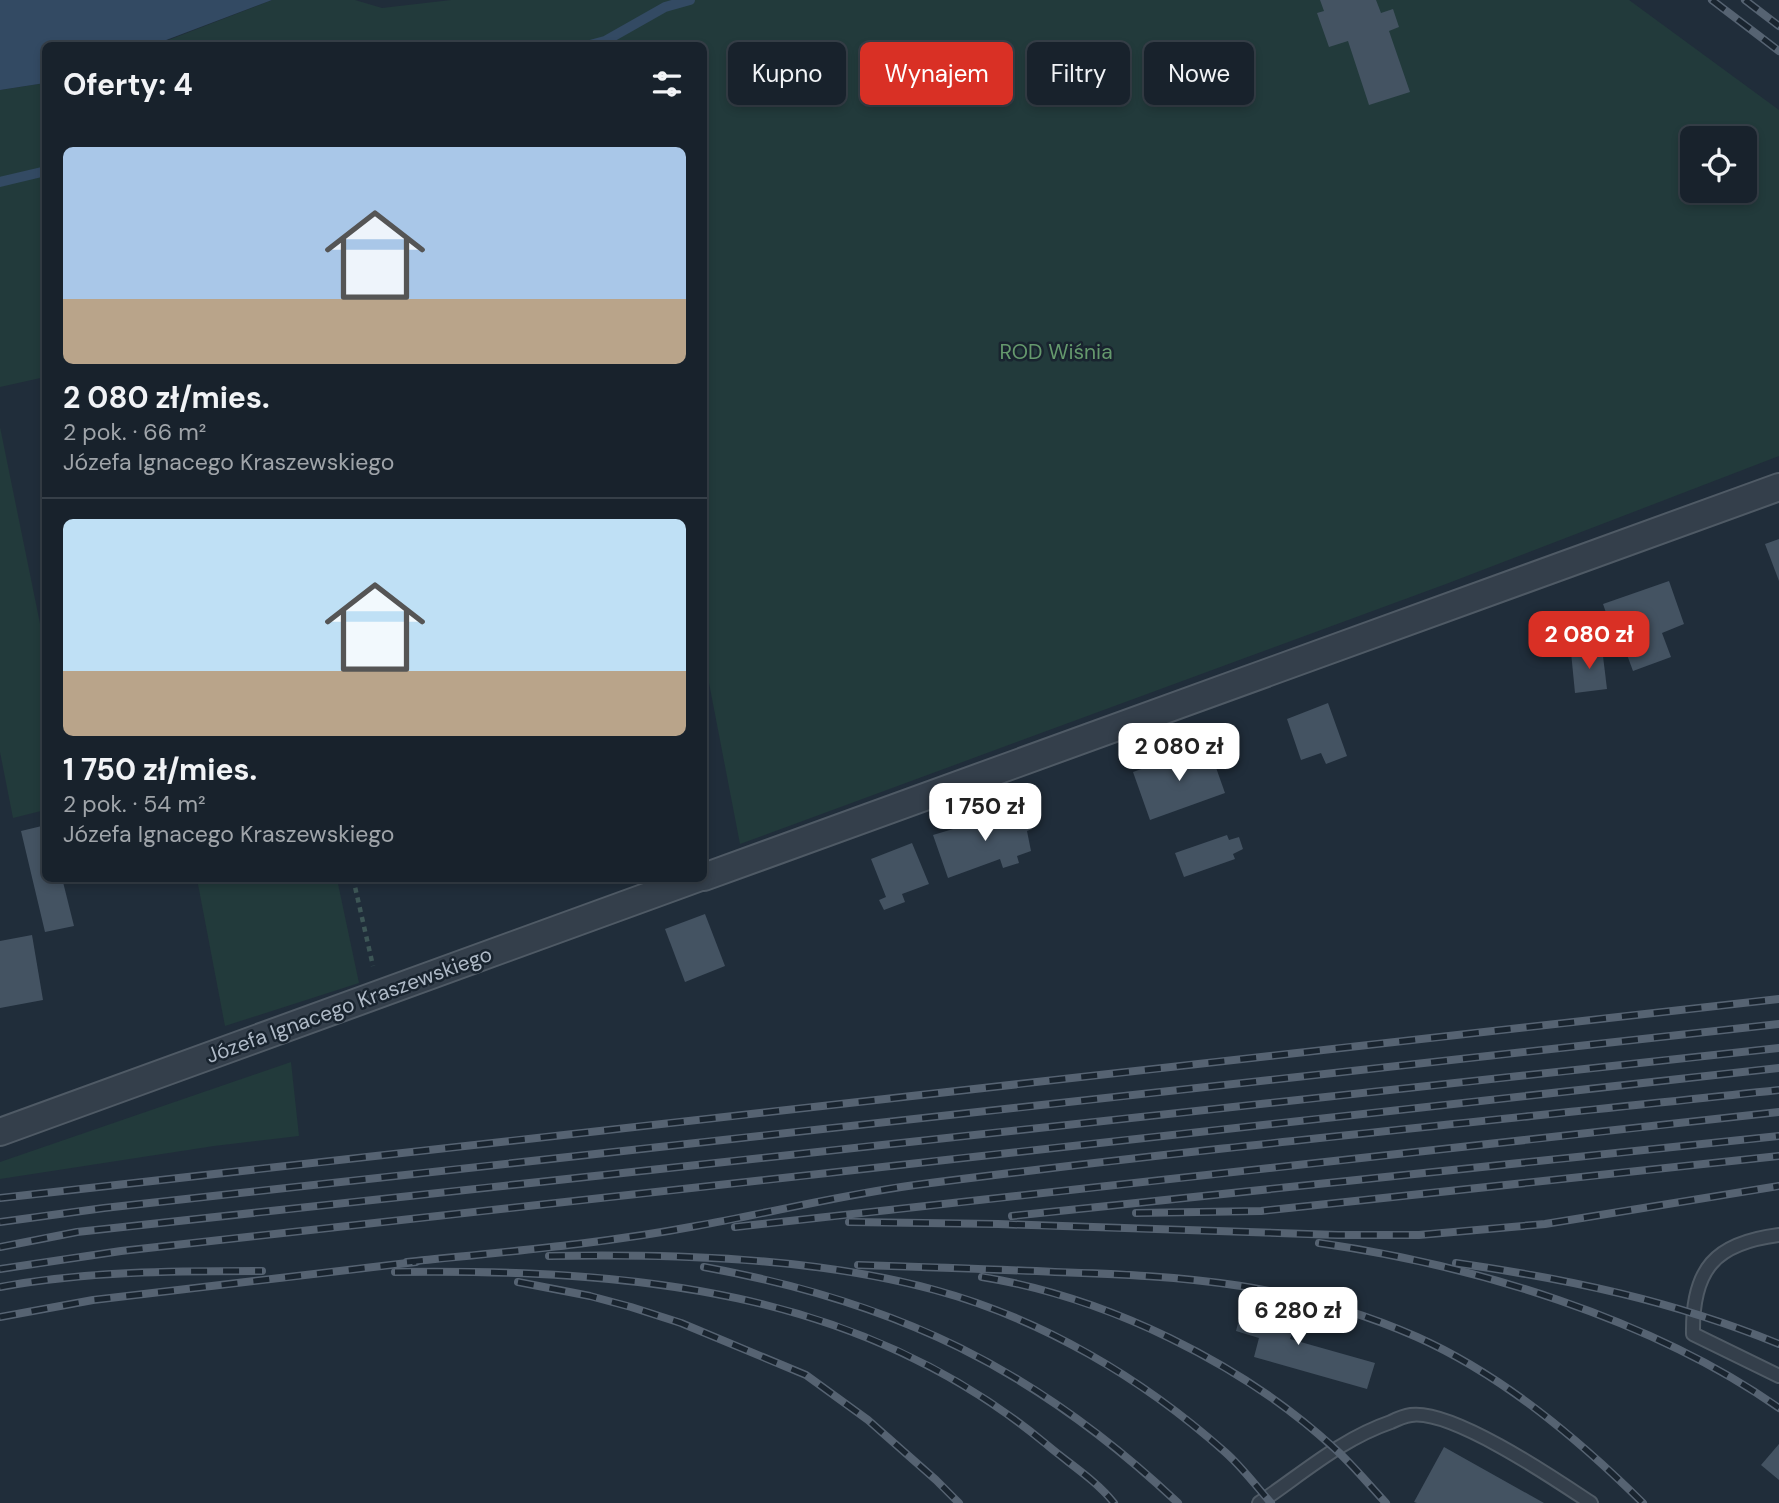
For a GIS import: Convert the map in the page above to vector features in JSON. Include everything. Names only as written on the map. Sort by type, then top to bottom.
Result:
[{"type":"street","points":[[707,876],[1779,487]]},
{"type":"street","name":"Józefa Ignacego Kraszewskiego","points":[[0,1132],[687,882]]},
{"type":"lane","points":[[1779,1235],[1754,1238],[1732,1246],[1715,1258],[1703,1276],[1692,1312],[1693,1334],[1779,1376]]},
{"type":"lane","points":[[1259,1503],[1335,1449],[1373,1428],[1412,1414],[1451,1421],[1542,1470],[1591,1503]]},
{"type":"path","points":[[354,882],[379,995]]},
{"type":"green space","name":"ROD Wiśnia","points":[[272,0],[355,0],[382,8],[451,0],[1629,0],[1779,110],[1779,456],[1446,584],[740,844],[707,673],[707,42],[163,42]]},
{"type":"green space","points":[[42,83],[42,378],[0,387],[0,90]]},
{"type":"green space","points":[[0,427],[42,633],[42,811],[13,818],[0,752]]},
{"type":"green space","points":[[198,882],[338,882],[359,983],[225,1026]]},
{"type":"green space","points":[[291,1062],[299,1136],[214,1146],[0,1179],[0,1162]]},
{"type":"water","points":[[0,0],[272,0],[161,42],[42,42],[42,83],[0,90]]},
{"type":"building","points":[[1320,0],[1376,0],[1381,13],[1393,9],[1399,27],[1389,31],[1410,92],[1369,105],[1348,41],[1329,47],[1317,13],[1324,11]]},
{"type":"building","points":[[1779,539],[1779,581],[1765,544]]},
{"type":"building","points":[[1669,581],[1684,624],[1662,633],[1671,657],[1633,671],[1626,652],[1641,647],[1639,642],[1618,647],[1603,604]]},
{"type":"building","points":[[1602,648],[1607,689],[1575,693],[1571,652]]},
{"type":"building","points":[[1328,703],[1347,756],[1326,764],[1321,753],[1301,760],[1287,719]]},
{"type":"building","points":[[1208,745],[1225,793],[1150,820],[1133,772]]},
{"type":"building","points":[[1026,807],[1032,829],[1027,831],[1031,851],[1017,856],[1019,863],[1003,868],[1000,859],[948,878],[933,835]]},
{"type":"building","points":[[42,826],[42,882],[63,882],[74,926],[45,932],[21,831]]},
{"type":"building","points":[[1227,835],[1229,840],[1239,837],[1243,849],[1233,854],[1235,859],[1184,877],[1175,853]]},
{"type":"building","points":[[912,843],[929,884],[902,894],[905,902],[884,910],[879,900],[886,897],[871,859]]},
{"type":"building","points":[[705,914],[725,966],[685,982],[665,929]]},
{"type":"building","points":[[32,935],[43,1000],[0,1008],[0,941]]},
{"type":"building","points":[[1244,1300],[1298,1315],[1290,1339],[1375,1363],[1367,1389],[1254,1357],[1259,1338],[1236,1331]]},
{"type":"building","points":[[1779,1444],[1779,1480],[1761,1465]]},
{"type":"building","points":[[1444,1447],[1544,1503],[1414,1502]]},
{"type":"waterway","points":[[601,42],[665,7],[690,0]]},
{"type":"waterway","points":[[0,182],[42,172]]},
{"type":"railway","points":[[1712,0],[1779,51]]},
{"type":"railway","points":[[1745,0],[1779,26]]},
{"type":"railway","points":[[0,1198],[1779,999]]},
{"type":"railway","points":[[0,1222],[104,1208],[1779,1024]]},
{"type":"railway","points":[[0,1247],[77,1232],[1779,1048]]},
{"type":"railway","points":[[0,1269],[121,1251],[1779,1068]]},
{"type":"railway","points":[[407,1262],[624,1238],[915,1185],[1239,1147],[1779,1090]]},
{"type":"railway","points":[[735,1227],[1779,1112]]},
{"type":"railway","points":[[1012,1216],[1779,1136]]},
{"type":"railway","points":[[1136,1213],[1261,1211],[1779,1156]]},
{"type":"railway","points":[[849,1222],[1419,1235],[1545,1224],[1779,1186]]},
{"type":"railway","points":[[1319,1243],[1438,1265],[1558,1300],[1674,1347],[1729,1376],[1779,1408]]},
{"type":"railway","points":[[549,1256],[694,1257],[793,1264],[889,1279],[975,1302],[1052,1334],[1125,1376],[1193,1425],[1225,1452],[1271,1503]]},
{"type":"railway","points":[[0,1317],[93,1300],[416,1262]]},
{"type":"railway","points":[[1456,1263],[1539,1276],[1620,1293],[1700,1315],[1779,1344]]},
{"type":"railway","points":[[858,1265],[1150,1276],[1239,1286],[1327,1305],[1417,1337],[1479,1370],[1565,1432],[1643,1503]]},
{"type":"railway","points":[[704,1267],[839,1300],[901,1321],[959,1348],[1016,1378],[1071,1414],[1178,1503]]},
{"type":"railway","points":[[0,1287],[98,1275],[262,1271]]},
{"type":"railway","points":[[395,1272],[569,1276],[654,1284],[738,1298],[819,1320],[898,1351],[974,1392],[1082,1472],[1114,1503]]},
{"type":"railway","points":[[982,1277],[1076,1300],[1124,1317],[1215,1362],[1298,1417],[1341,1455],[1386,1503]]},
{"type":"railway","points":[[518,1282],[590,1296],[681,1323],[806,1375],[868,1420],[959,1503]]}]
